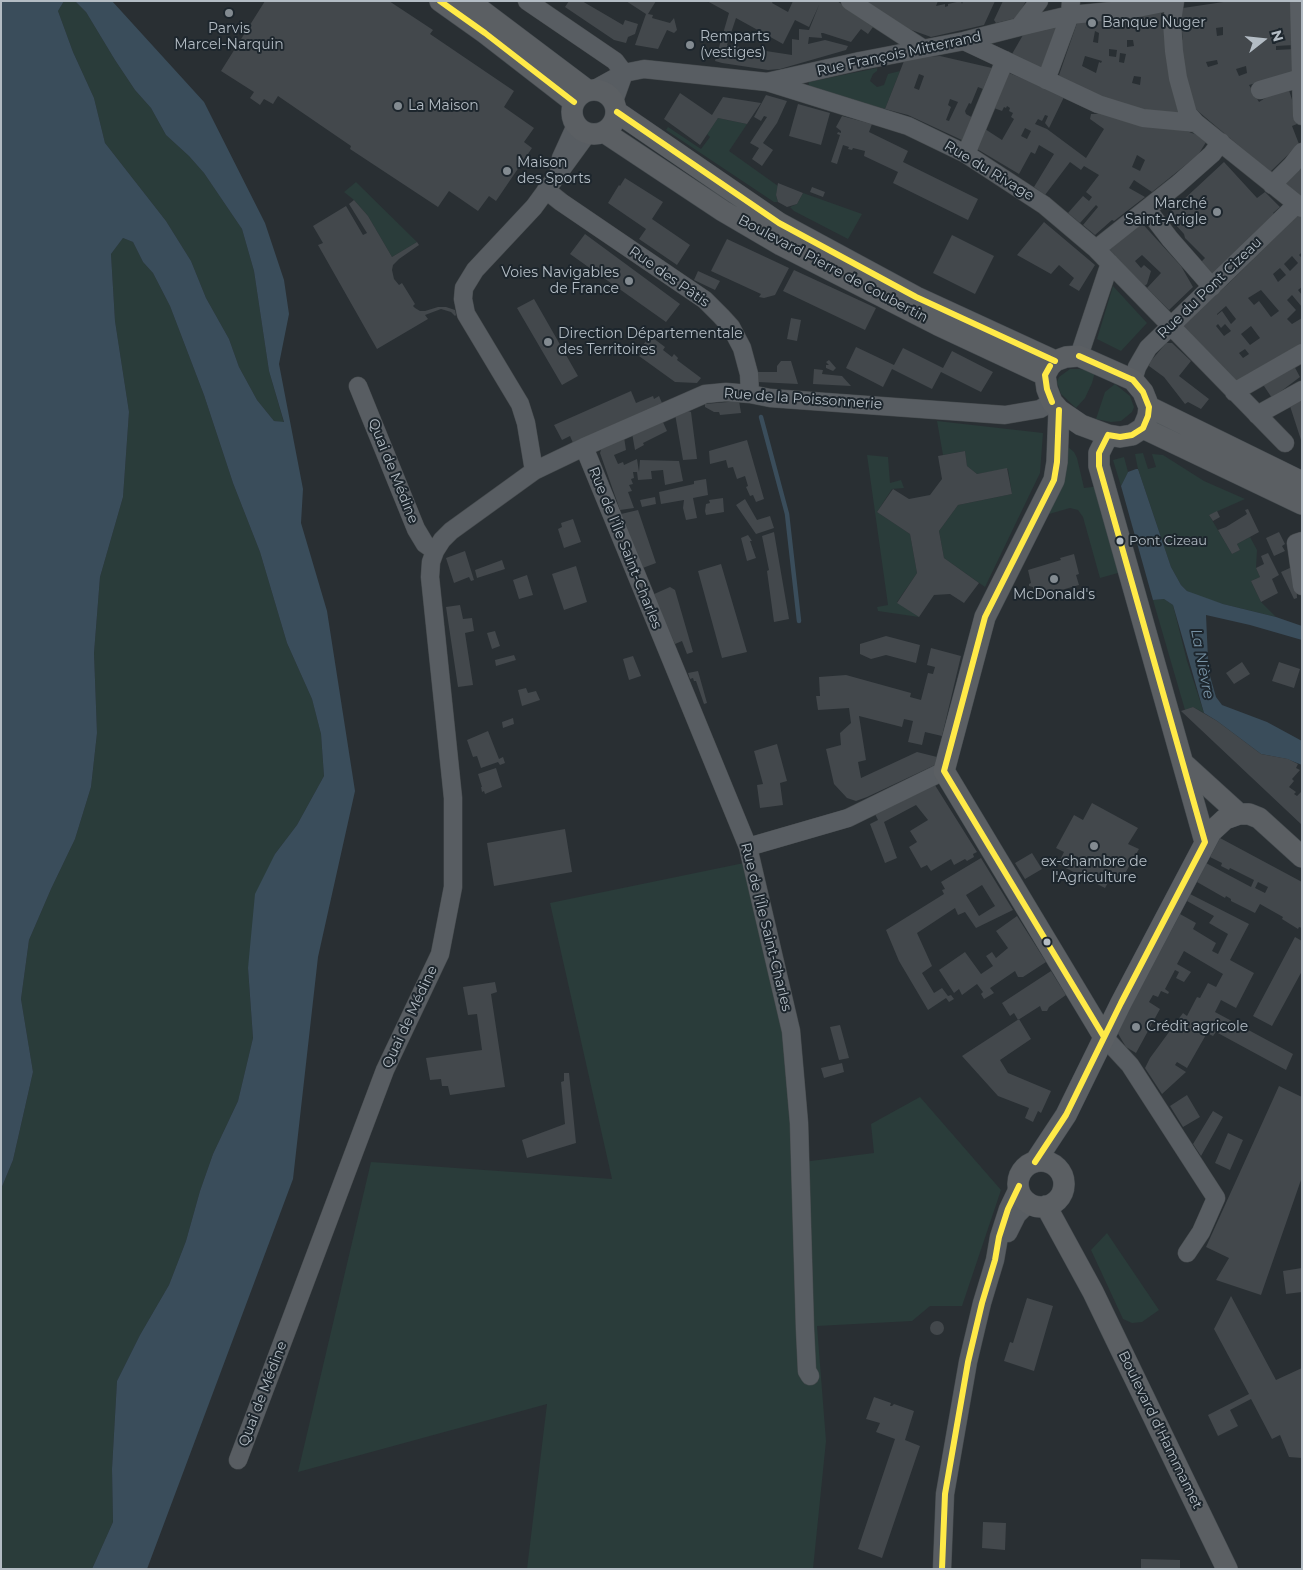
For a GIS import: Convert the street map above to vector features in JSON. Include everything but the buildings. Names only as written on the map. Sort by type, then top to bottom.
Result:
[{"type":"main road","points":[[440,1],[485,33],[585,94],[606,92],[615,106],[613,124],[589,130],[572,114],[585,94]]},
{"type":"main road","points":[[470,1],[585,94]]},
{"type":"main road","name":"Boulevard Pierre de Coubertin","points":[[615,106],[779,223],[1050,368]]},
{"type":"main road","name":"Boulevard Pierre de Coubertin","points":[[589,130],[781,245],[938,325],[1050,368]]},
{"type":"main road","points":[[1055,406],[1081,425],[1108,435],[1120,437],[1132,435],[1143,428],[1148,416],[1149,407],[1143,392],[1133,380],[1079,356],[1066,356],[1050,368],[1047,389],[1055,406],[1057,462],[1054,480],[986,617],[944,771],[1104,1037]]},
{"type":"main road","points":[[1149,407],[1302,482]]},
{"type":"main road","points":[[1143,428],[1302,504]]},
{"type":"main road","points":[[1108,435],[1099,453],[1099,466],[1205,842]]},
{"type":"main road","points":[[1184,764],[1239,814]]},
{"type":"main road","points":[[1035,1162],[1047,1162],[1057,1168],[1063,1179],[1062,1192],[1038,1198],[1020,1174],[1035,1162],[1066,1115],[1121,1003],[1211,832],[1225,819],[1239,814],[1249,814],[1259,818],[1302,857]]},
{"type":"main road","points":[[1082,998],[1121,1003]]},
{"type":"main road","points":[[1057,1168],[1066,1115]]},
{"type":"main road","name":"Boulevard d'Hammamet","points":[[1038,1198],[1093,1292],[1227,1569]]},
{"type":"street","points":[[527,1],[615,61],[624,73],[615,106]]},
{"type":"street","points":[[850,1],[922,48]]},
{"type":"street","points":[[1019,27],[1039,1]]},
{"type":"street","name":"Rue François Mitterrand","points":[[585,94],[624,73],[644,69],[767,82],[922,48],[964,41],[1019,27],[1071,8],[1174,1]]},
{"type":"street","points":[[1174,1],[1172,22],[1178,78],[1188,114],[1196,123],[1299,206]]},
{"type":"street","points":[[1299,1],[1302,116]]},
{"type":"street","points":[[1046,80],[1071,8]]},
{"type":"street","points":[[964,41],[1002,67],[1046,80],[1098,104],[1143,118],[1196,123]]},
{"type":"street","points":[[966,154],[1002,67]]},
{"type":"street","points":[[1260,90],[1301,78]]},
{"type":"street","name":"Rue du Rivage","points":[[767,82],[908,126],[966,154],[1044,204],[1096,249],[1285,443]]},
{"type":"street","points":[[534,471],[526,423],[520,404],[466,314],[463,299],[464,288],[475,270],[534,207],[589,130]]},
{"type":"street","points":[[1096,249],[1185,178],[1212,154],[1221,142]]},
{"type":"street","points":[[1272,185],[1302,152]]},
{"type":"street","name":"Rue des Pâtis","points":[[546,190],[705,300],[716,310],[731,327],[742,348],[750,394]]},
{"type":"street","name":"Rue du Pont Cizeau","points":[[1133,380],[1137,367],[1148,348],[1299,206]]},
{"type":"street","points":[[1147,209],[1170,239],[1212,287]]},
{"type":"street","points":[[1079,356],[1110,263]]},
{"type":"street","points":[[1234,392],[1302,353]]},
{"type":"street","name":"Quai de Médine","points":[[358,386],[416,529],[425,544],[435,551]]},
{"type":"street","points":[[1257,415],[1302,390]]},
{"type":"street","name":"Rue de la Poissonnerie","points":[[565,456],[705,394],[726,392],[770,398],[1005,415],[1055,406]]},
{"type":"street","name":"Rue de l'Île Saint-Charles","points":[[584,447],[748,847],[791,1031],[799,1123],[805,1329],[807,1371],[810,1376]]},
{"type":"street","name":"Quai de Médine","points":[[238,1460],[384,1070],[440,954],[453,887],[453,798],[430,577],[431,562],[442,540],[451,531],[534,471],[565,456]]},
{"type":"street","points":[[1302,541],[1296,544],[1302,586]]},
{"type":"street","points":[[748,847],[848,818],[944,771]]},
{"type":"street","points":[[1104,1037],[1130,1065],[1216,1198],[1201,1232],[1187,1254]]},
{"type":"street","points":[[942,1569],[945,1494],[968,1362],[982,1303],[995,1260],[1017,1215],[1038,1198]]},
{"type":"shaded area","points":[[64,1],[75,1],[86,12],[135,90],[151,108],[166,135],[204,173],[242,229],[254,271],[269,371],[284,423],[274,421],[257,400],[239,367],[229,339],[206,298],[191,261],[166,221],[105,143],[94,98],[73,52],[58,11]]},
{"type":"shaded area","points":[[877,68],[870,81],[877,87],[884,85],[888,74],[900,71],[885,109],[808,88],[809,82]]},
{"type":"shaded area","points":[[718,118],[747,124],[729,151],[778,186],[776,195],[778,202],[774,202],[666,130],[668,127],[701,149],[710,137],[707,134]]},
{"type":"shaded area","points":[[356,182],[417,242],[392,257],[368,216],[344,192]]},
{"type":"shaded area","points":[[803,193],[862,214],[848,239],[794,211],[790,207],[797,204]]},
{"type":"shaded area","points":[[123,238],[133,242],[143,262],[153,273],[170,306],[204,395],[233,483],[260,552],[287,643],[312,699],[321,734],[324,776],[297,825],[275,854],[248,968],[253,1038],[238,1101],[213,1154],[186,1241],[169,1285],[140,1335],[117,1381],[112,1469],[113,1522],[92,1569],[1,1569],[1,1189],[13,1160],[33,1072],[21,999],[29,940],[75,839],[91,787],[97,733],[94,653],[100,577],[123,497],[129,412],[115,321],[111,254]]},
{"type":"shaded area","points":[[1113,286],[1147,323],[1121,351],[1097,339]]},
{"type":"shaded area","points":[[1070,369],[1095,372],[1085,398],[1076,408],[1061,394],[1057,382],[1059,377]]},
{"type":"shaded area","points":[[1115,384],[1130,396],[1134,407],[1132,412],[1121,421],[1111,422],[1096,419],[1105,392]]},
{"type":"shaded area","points":[[937,421],[1043,433],[1040,473],[985,587],[944,558],[939,531],[958,505],[1012,494],[1008,469],[977,474],[967,466],[965,451],[943,455]]},
{"type":"shaded area","points":[[1067,446],[1074,452],[1077,458],[1084,488],[1100,486],[1125,571],[1100,578],[1083,517],[1078,510],[1070,508],[1042,516]]},
{"type":"shaded area","points":[[1143,453],[1148,469],[1156,467],[1152,454],[1163,455],[1204,481],[1245,499],[1209,515],[1232,554],[1240,550],[1237,544],[1250,537],[1257,550],[1256,568],[1260,577],[1251,581],[1261,602],[1276,617],[1197,596],[1187,591],[1181,585],[1171,567],[1138,469],[1135,454]]},
{"type":"shaded area","points":[[867,455],[888,457],[890,483],[901,480],[904,488],[892,489],[877,512],[910,534],[917,573],[897,602],[919,617],[878,611],[877,607],[888,605]]},
{"type":"shaded area","points":[[1124,457],[1128,472],[1121,486],[1113,460]]},
{"type":"shaded area","points":[[1164,599],[1173,605],[1187,661],[1204,713],[1193,707],[1185,710],[1153,600]]},
{"type":"shaded area","points":[[744,863],[785,1040],[795,1163],[874,1153],[871,1124],[920,1097],[1001,1190],[962,1306],[930,1306],[912,1321],[817,1326],[826,1441],[813,1569],[527,1569],[547,1404],[298,1472],[371,1162],[612,1179],[550,903]]},
{"type":"shaded area","points":[[1107,1233],[1159,1310],[1142,1322],[1132,1323],[1123,1319],[1091,1250]]},
{"type":"water","points":[[1,1],[64,1],[58,11],[73,52],[94,98],[105,143],[166,221],[191,261],[206,298],[229,339],[239,367],[257,400],[274,421],[284,422],[269,371],[254,271],[242,229],[204,173],[166,135],[151,108],[135,90],[86,12],[75,1],[112,1],[204,102],[265,223],[284,280],[289,314],[279,364],[303,489],[301,523],[327,611],[355,791],[318,957],[293,1179],[147,1569],[92,1569],[113,1522],[112,1469],[117,1381],[140,1335],[169,1285],[186,1241],[213,1154],[238,1101],[253,1038],[248,968],[255,894],[275,854],[297,825],[324,776],[321,734],[312,699],[287,643],[260,552],[233,483],[204,395],[170,306],[153,273],[143,262],[133,242],[123,238],[111,254],[115,321],[129,412],[123,497],[100,577],[94,653],[97,733],[91,787],[75,839],[29,940],[21,999],[33,1072],[13,1160],[1,1189]]},
{"type":"water","name":"La Nièvre","points":[[1138,469],[1171,567],[1181,585],[1187,591],[1223,604],[1276,617],[1302,626],[1302,640],[1206,615],[1210,676],[1216,697],[1222,705],[1267,722],[1302,741],[1302,765],[1287,759],[1261,754],[1204,713],[1173,605],[1164,599],[1153,600],[1121,486],[1128,472]]},
{"type":"waterway","points":[[761,417],[787,514],[799,621]]},
{"type":"transit line","points":[[440,1],[485,33],[574,102]]},
{"type":"transit line","points":[[617,112],[779,223],[916,297],[1055,361]]},
{"type":"transit line","points":[[1079,356],[1133,380]]},
{"type":"transit line","points":[[1079,356],[1133,380]]},
{"type":"transit line","points":[[1050,366],[1045,375],[1047,389],[1052,402]]},
{"type":"transit line","points":[[1108,435],[1120,437],[1132,435],[1143,428],[1148,416],[1149,407],[1143,392],[1133,380]]},
{"type":"transit line","points":[[1059,410],[1057,462],[1054,480],[985,617],[944,771],[1104,1037]]},
{"type":"transit line","points":[[1035,1162],[1066,1115],[1121,1003],[1205,842],[1099,466],[1099,453],[1108,435]]},
{"type":"transit line","points":[[942,1569],[945,1494],[968,1362],[982,1303],[995,1260],[999,1237],[1008,1209],[1019,1186]]},
{"type":"place","name":"Parvis Marcel-Narquin","points":[[229,13]]},
{"type":"place","name":"Banque Nuger","points":[[1092,23]]},
{"type":"place","name":"Remparts (vestiges)","points":[[690,45]]},
{"type":"place","name":"La Maison","points":[[398,106]]},
{"type":"place","name":"Maison des Sports","points":[[507,171]]},
{"type":"place","name":"Marché Saint-Arigle","points":[[1217,212]]},
{"type":"place","name":"Voies Navigables de France","points":[[629,281]]},
{"type":"place","name":"Direction Départementale des Territoires","points":[[548,342]]},
{"type":"place","name":"Pont Cizeau","points":[[1120,541]]},
{"type":"place","name":"McDonald's","points":[[1054,579]]},
{"type":"place","name":"ex-chambre de l'Agriculture","points":[[1094,846]]},
{"type":"place","name":"Crédit agricole","points":[[1136,1027]]}]
